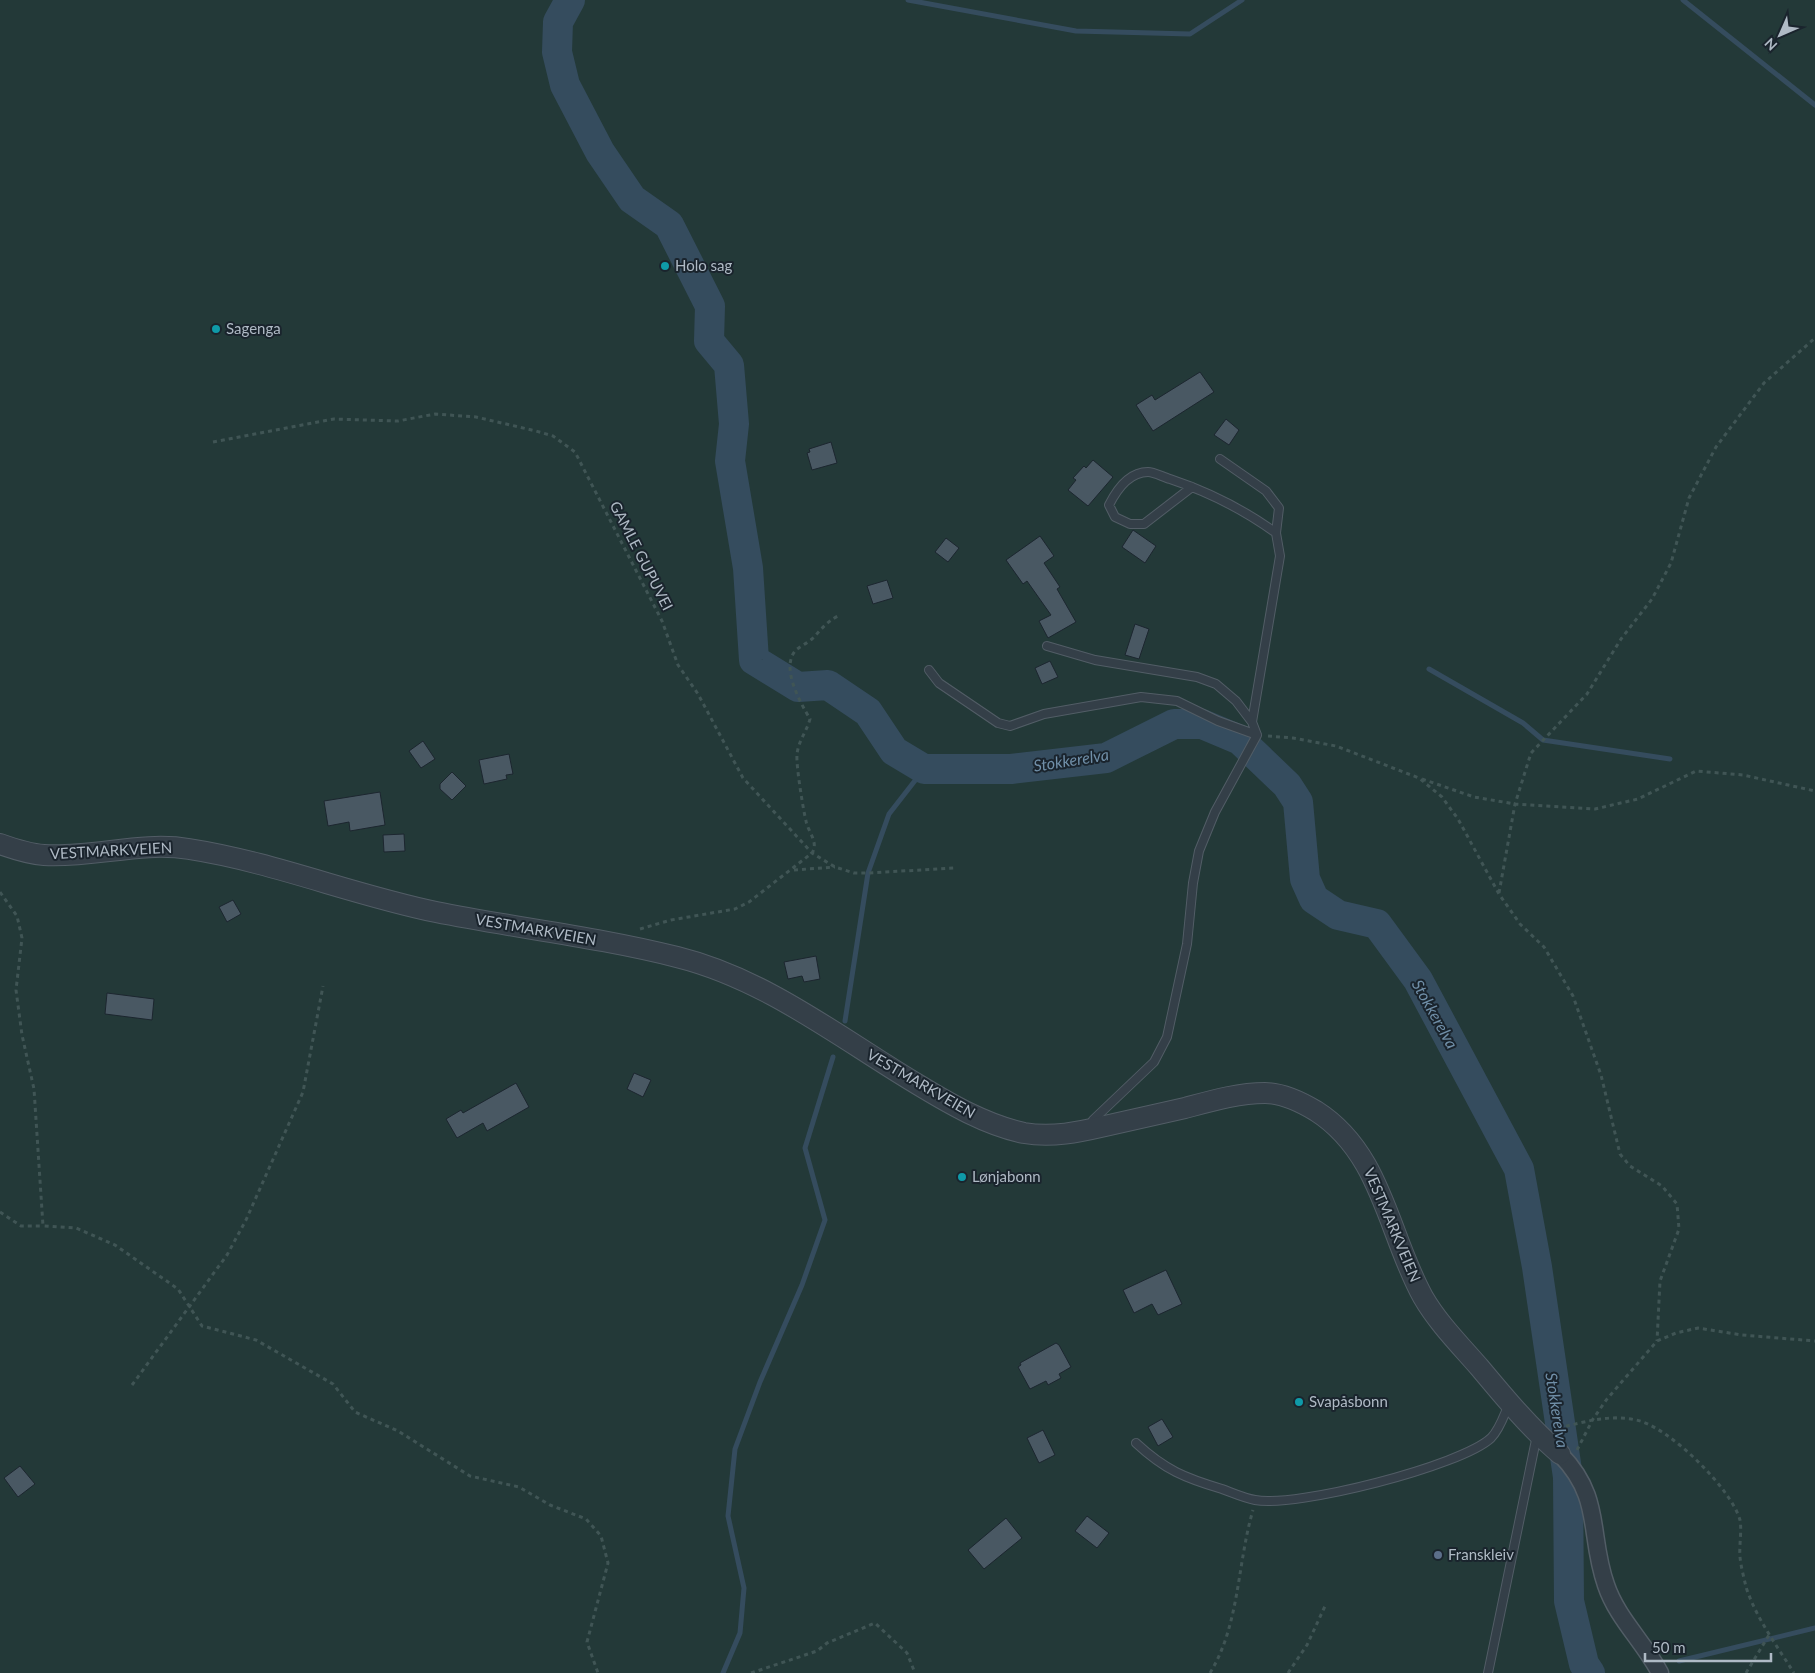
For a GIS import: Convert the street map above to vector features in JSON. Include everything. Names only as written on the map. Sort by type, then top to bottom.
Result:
[{"type":"street","name":"VESTMARKVEIEN","points":[[0,844],[20,851],[44,855],[141,847],[185,848],[250,861],[432,911],[680,957],[720,970],[757,986],[946,1101],[986,1120],[1023,1132],[1052,1135],[1088,1130],[1234,1095],[1268,1093],[1289,1097],[1312,1109],[1334,1124],[1354,1145],[1375,1180],[1409,1271],[1426,1301],[1443,1326],[1537,1433],[1565,1459],[1584,1485],[1591,1503],[1598,1549],[1609,1592],[1616,1608],[1660,1673]]},
{"type":"lane","points":[[1220,459],[1266,491],[1279,508],[1276,533],[1280,556],[1252,722]]},
{"type":"lane","points":[[1192,487],[1144,524],[1130,524],[1115,517],[1109,505],[1116,491],[1129,479],[1148,472],[1192,487],[1252,515],[1276,533]]},
{"type":"lane","points":[[1047,646],[1095,660],[1197,677],[1216,684],[1236,701],[1252,722],[1258,735]]},
{"type":"lane","points":[[929,670],[939,683],[998,723],[1010,726],[1044,714],[1141,697],[1177,701],[1218,721],[1258,735]]},
{"type":"lane","points":[[1088,1130],[1093,1120],[1154,1062],[1167,1037],[1187,944],[1193,883],[1200,851],[1215,812],[1258,735]]},
{"type":"lane","points":[[1136,1443],[1153,1459],[1182,1477],[1256,1500],[1289,1499],[1368,1486],[1470,1451],[1491,1438],[1500,1426],[1510,1402]]},
{"type":"lane","points":[[1488,1673],[1537,1433]]},
{"type":"path","points":[[1499,894],[1515,804],[1531,753],[1587,694],[1621,639],[1652,599],[1671,562],[1689,498],[1716,447],[1764,383],[1815,338]]},
{"type":"path","name":"GAMLE GUPUVEI","points":[[213,442],[334,419],[398,421],[435,414],[485,419],[536,431],[565,443],[575,452],[590,483],[607,510],[662,621],[678,665],[698,694],[743,778],[812,853],[836,867],[854,872],[868,873],[955,868]]},
{"type":"path","points":[[636,930],[671,920],[736,909],[793,870],[812,853],[815,848],[814,841],[806,821],[797,756],[801,737],[810,719],[792,678],[790,661],[796,651],[812,639],[826,622],[838,616]]},
{"type":"path","points":[[1258,735],[1293,738],[1336,746],[1474,797],[1515,804],[1595,809],[1638,799],[1696,771],[1743,775],[1815,791]]},
{"type":"path","points":[[1419,778],[1442,797],[1458,819],[1499,894],[1520,924],[1544,947],[1573,996],[1601,1075],[1620,1154],[1630,1166],[1662,1186],[1677,1204],[1679,1230],[1660,1280],[1657,1297],[1657,1341]]},
{"type":"path","points":[[793,870],[836,867]]},
{"type":"path","points":[[0,892],[17,916],[22,938],[16,990],[22,1035],[34,1089],[43,1226]]},
{"type":"path","points":[[132,1385],[227,1255],[303,1092],[323,986]]},
{"type":"path","points":[[0,1212],[21,1226],[76,1228],[115,1245],[178,1289],[202,1326],[256,1340],[333,1384],[355,1412],[398,1430],[470,1476],[519,1487],[550,1506],[586,1519],[601,1536],[608,1563],[587,1642],[598,1673]]},
{"type":"path","points":[[1565,1459],[1593,1419],[1657,1341],[1676,1333],[1698,1328],[1742,1335],[1815,1341]]},
{"type":"path","points":[[1537,1433],[1593,1419],[1615,1417],[1638,1420],[1659,1428],[1702,1466],[1729,1496],[1740,1520],[1740,1559],[1747,1588],[1769,1634],[1794,1673]]},
{"type":"path","points":[[1210,1673],[1218,1661],[1234,1611],[1248,1528],[1256,1500]]},
{"type":"path","points":[[1288,1673],[1307,1645],[1326,1604]]},
{"type":"path","points":[[751,1673],[817,1651],[827,1643],[875,1623],[907,1653],[915,1673]]},
{"type":"path","points":[[1746,1673],[1769,1634]]},
{"type":"green space","points":[[0,0],[1815,0],[1815,1673],[0,1673]]},
{"type":"building","points":[[1200,372],[1214,392],[1153,431],[1136,405],[1152,395],[1155,400]]},
{"type":"building","points":[[1226,419],[1239,430],[1229,445],[1214,435]]},
{"type":"building","points":[[831,442],[837,463],[812,470],[807,453],[810,452],[809,449]]},
{"type":"building","points":[[1093,460],[1113,477],[1088,506],[1068,490],[1076,480],[1073,478],[1084,466],[1086,468]]},
{"type":"building","points":[[1133,530],[1156,546],[1145,563],[1122,547]]},
{"type":"building","points":[[1040,536],[1054,556],[1044,563],[1060,587],[1057,589],[1076,622],[1048,638],[1039,621],[1051,615],[1027,581],[1023,584],[1006,560]]},
{"type":"building","points":[[946,538],[959,548],[948,562],[935,552]]},
{"type":"building","points":[[887,580],[893,598],[873,604],[867,586]]},
{"type":"building","points":[[1135,624],[1149,629],[1139,659],[1125,655]]},
{"type":"building","points":[[1050,661],[1058,677],[1042,684],[1035,668]]},
{"type":"building","points":[[423,741],[435,759],[421,768],[409,751]]},
{"type":"building","points":[[509,754],[513,774],[506,775],[507,779],[484,784],[479,760]]},
{"type":"building","points":[[452,772],[466,786],[452,800],[440,789],[440,784]]},
{"type":"building","points":[[380,792],[385,825],[350,831],[349,822],[328,826],[324,801]]},
{"type":"building","points":[[404,834],[405,851],[384,852],[383,835]]},
{"type":"building","points":[[233,900],[241,914],[227,922],[219,907]]},
{"type":"building","points":[[816,956],[820,979],[804,982],[802,976],[788,979],[784,962]]},
{"type":"building","points":[[107,993],[154,999],[152,1020],[105,1014]]},
{"type":"building","points":[[634,1073],[651,1080],[643,1097],[627,1089]]},
{"type":"building","points":[[516,1083],[529,1107],[487,1131],[483,1123],[457,1138],[446,1119],[461,1110],[463,1113]]},
{"type":"building","points":[[1166,1270],[1182,1304],[1158,1315],[1152,1304],[1134,1313],[1123,1290]]},
{"type":"building","points":[[1056,1343],[1071,1367],[1059,1374],[1061,1378],[1048,1385],[1046,1381],[1030,1389],[1018,1367],[1021,1365],[1020,1363]]},
{"type":"building","points":[[1162,1419],[1173,1437],[1158,1446],[1148,1427]]},
{"type":"building","points":[[1043,1430],[1055,1455],[1039,1463],[1027,1438]]},
{"type":"building","points":[[20,1466],[35,1484],[18,1497],[4,1478]]},
{"type":"building","points":[[1087,1516],[1109,1533],[1097,1548],[1075,1531]]},
{"type":"building","points":[[1006,1518],[1022,1538],[984,1569],[968,1550]]},
{"type":"waterway","name":"Stokkerelva","points":[[570,0],[558,22],[557,52],[565,85],[600,152],[632,199],[669,225],[710,306],[709,341],[729,365],[734,424],[730,461],[748,568],[754,660],[798,687],[828,685],[868,712],[894,751],[924,769],[1011,769],[1106,758],[1174,724],[1202,724],[1240,740],[1287,785],[1298,802],[1305,879],[1314,899],[1338,915],[1377,924],[1418,980],[1519,1169],[1537,1267],[1568,1477],[1569,1601],[1584,1664],[1590,1673]]},
{"type":"waterway","points":[[908,0],[1076,31],[1190,34],[1242,0]]},
{"type":"waterway","points":[[1683,0],[1815,105]]},
{"type":"waterway","points":[[1429,669],[1523,723],[1543,740],[1670,759]]},
{"type":"waterway","points":[[845,1021],[868,873],[889,814],[924,769]]},
{"type":"waterway","points":[[723,1673],[740,1633],[744,1588],[728,1516],[735,1449],[760,1382],[802,1285],[825,1220],[805,1148],[833,1057]]},
{"type":"waterway","points":[[1679,1661],[1815,1628]]},
{"type":"place","name":"Holo sag","points":[[665,266]]},
{"type":"place","name":"Sagenga","points":[[216,329]]},
{"type":"place","name":"Lønjabonn","points":[[962,1177]]},
{"type":"place","name":"Svapåsbonn","points":[[1299,1402]]},
{"type":"place","name":"Franskleiv","points":[[1438,1555]]}]
